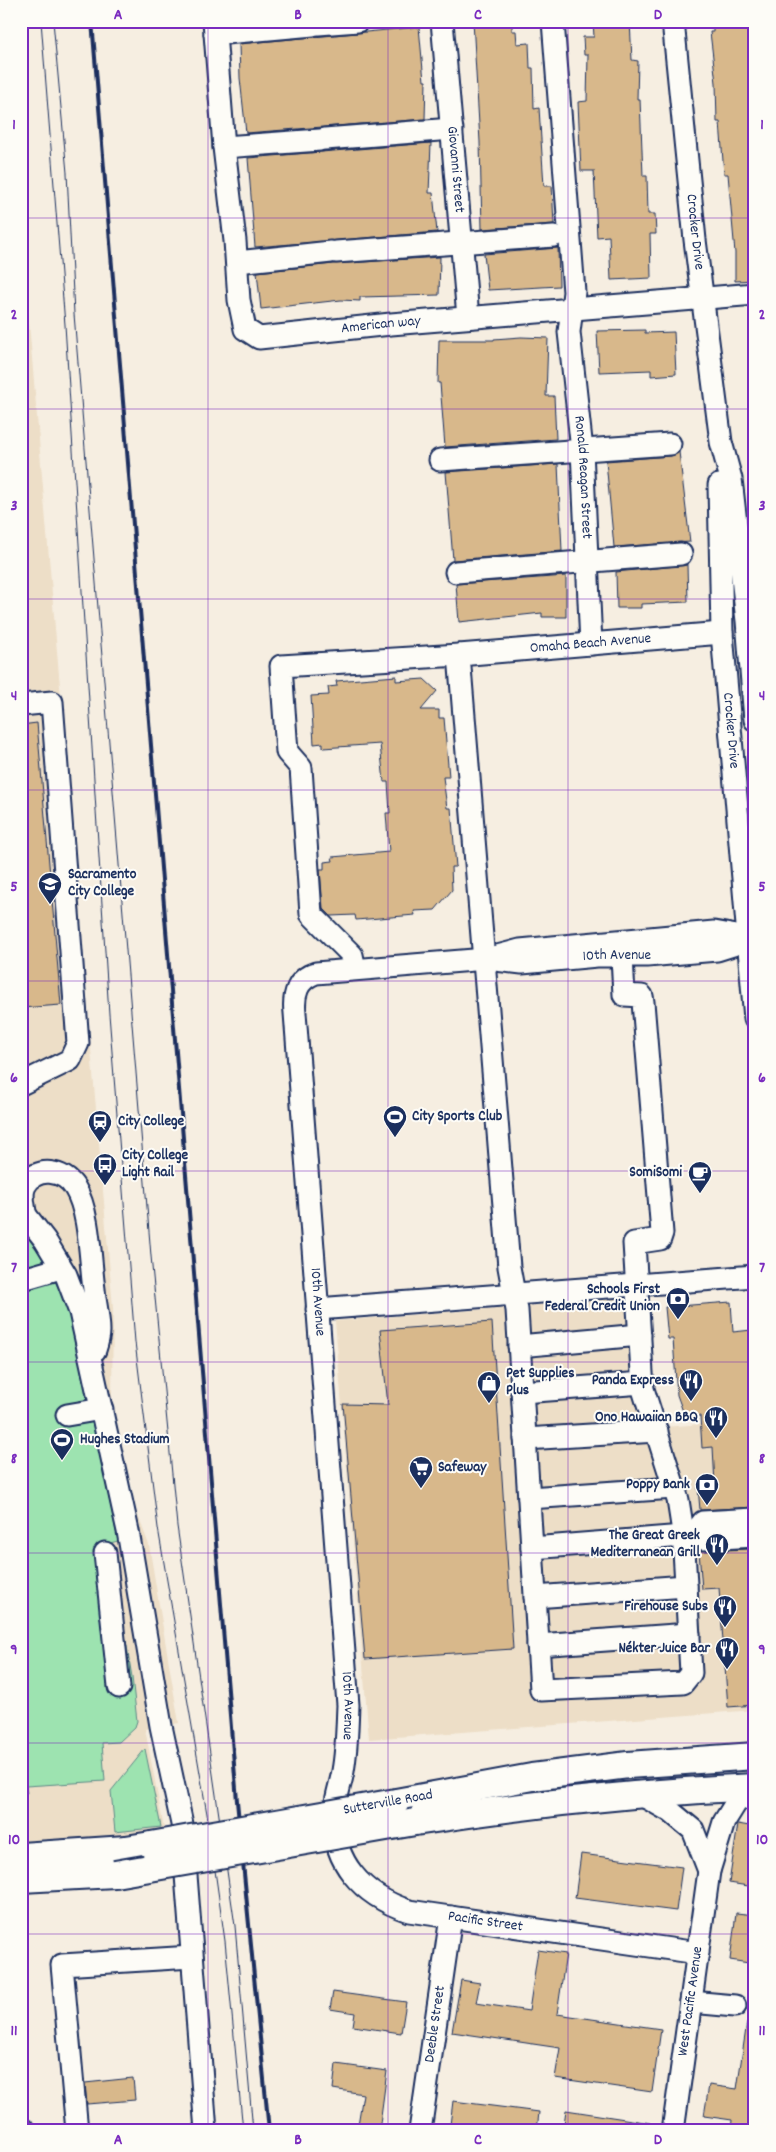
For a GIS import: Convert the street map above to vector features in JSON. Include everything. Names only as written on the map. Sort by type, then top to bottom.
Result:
[{"type":"main road","name":"Sutterville Road","points":[[21,1856],[126,1849],[532,1777],[628,1765],[755,1756]]},
{"type":"main road","name":"Sutterville Road","points":[[21,1879],[115,1874],[501,1808],[640,1794],[755,1787]]},
{"type":"street","points":[[215,27],[316,25],[358,21]]},
{"type":"street","name":"Giovanni Street","points":[[442,21],[468,317]]},
{"type":"street","name":"Ronald Reagan Street","points":[[554,21],[574,292],[569,332],[582,450],[592,644]]},
{"type":"street","name":"Crocker Drive","points":[[673,21],[702,298],[721,442],[731,478],[747,621],[755,720]]},
{"type":"street","name":"American way","points":[[215,27],[224,147],[237,262],[239,300],[245,329],[259,338],[468,317],[755,294]]},
{"type":"street","points":[[224,147],[452,129]]},
{"type":"street","points":[[237,262],[333,252],[554,236]]},
{"type":"street","name":"Crocker Drive","points":[[721,442],[719,480],[722,633],[751,938],[755,1019]]},
{"type":"street","points":[[440,460],[670,444]]},
{"type":"street","points":[[456,572],[681,554]]},
{"type":"street","name":"Omaha Beach Avenue","points":[[355,969],[352,955],[311,914],[301,768],[287,752],[281,666],[459,655],[722,633]]},
{"type":"street","points":[[459,655],[486,959],[508,1260],[517,1310],[540,1690],[682,1683],[691,1673],[686,1586],[688,1533],[643,1383],[634,1243],[655,1241],[660,1239],[662,1233],[643,1002],[642,996],[624,995],[622,956]]},
{"type":"street","points":[[21,705],[52,702],[78,1043],[70,1060],[21,1084]]},
{"type":"street","name":"10th Avenue","points":[[335,1809],[344,1763],[348,1705],[294,1003],[297,986],[310,975],[355,969],[486,959],[520,950],[714,932],[751,938]]},
{"type":"street","name":"10th Avenue","points":[[486,959],[522,963],[597,956],[717,950],[751,938]]},
{"type":"street","points":[[92,1365],[99,1332],[85,1224],[75,1188],[66,1177],[56,1173],[38,1174],[30,1179],[25,1187],[23,1211],[45,1240],[61,1268],[80,1312],[128,1531],[162,1726],[182,1824],[206,2131]]},
{"type":"street","points":[[23,1279],[61,1268]]},
{"type":"street","points":[[317,1309],[747,1277]]},
{"type":"street","points":[[519,1346],[640,1335]]},
{"type":"street","points":[[522,1392],[643,1383]]},
{"type":"street","points":[[66,1414],[102,1409]]},
{"type":"street","points":[[525,1440],[657,1431]]},
{"type":"street","points":[[528,1498],[674,1488]]},
{"type":"street","points":[[688,1533],[703,1522],[755,1519]]},
{"type":"street","points":[[532,1548],[688,1533],[703,1539],[755,1536]]},
{"type":"street","points":[[105,1553],[119,1687]]},
{"type":"street","points":[[535,1597],[686,1586]]},
{"type":"street","points":[[538,1645],[689,1634]]},
{"type":"street","name":"West Pacific Avenue","points":[[640,1794],[670,1811],[693,1830],[708,1871]]},
{"type":"street","name":"West Pacific Avenue","points":[[673,2131],[708,1871],[724,1822],[737,1802],[755,1794]]},
{"type":"street","name":"Pacific Street","points":[[335,1809],[335,1833],[340,1853],[348,1868],[370,1893],[387,1904],[409,1911],[698,1953]]},
{"type":"street","name":"Deeble Street","points":[[420,2131],[451,1917]]},
{"type":"street","points":[[77,2131],[62,1964],[192,1956]]},
{"type":"street","points":[[691,2002],[735,2006]]},
{"type":"street","points":[[203,2090],[217,2131]]},
{"type":"street","points":[[21,2129],[26,2131]]},
{"type":"shaded area","name":"Sacramento City College","points":[[21,229],[113,1308],[112,1399],[134,1505],[149,1545],[179,1723],[145,1729],[164,1828],[112,1838],[21,1843]]},
{"type":"shaded area","points":[[628,1298],[650,1428],[755,1420],[755,1710],[369,1739],[335,1321]]},
{"type":"green space","name":"Hughes Stadium","points":[[21,1228],[47,1264],[70,1313],[118,1541],[110,1543],[132,1677],[137,1721],[135,1727],[119,1742],[102,1743],[105,1781],[26,1786],[27,1793],[21,1793]]},
{"type":"green space","points":[[145,1749],[161,1827],[115,1832],[111,1791]]},
{"type":"building","points":[[473,21],[512,21],[512,31],[516,31],[517,44],[529,43],[530,68],[533,68],[534,109],[539,108],[544,186],[552,186],[554,224],[482,229],[480,142]]},
{"type":"building","points":[[593,21],[630,21],[632,60],[638,61],[637,99],[640,99],[643,176],[647,176],[648,214],[655,214],[656,234],[650,234],[651,278],[611,280],[609,236],[597,237],[594,171],[581,171],[578,102],[587,101],[588,55],[584,55],[583,37],[594,37]]},
{"type":"building","points":[[713,21],[749,21],[755,82],[755,280],[735,281],[735,253],[728,174],[724,174],[720,122],[717,122],[716,83],[710,32],[713,32]]},
{"type":"building","points":[[419,27],[424,81],[426,81],[425,119],[246,133],[240,78],[239,44]]},
{"type":"building","points":[[431,143],[429,193],[433,193],[437,232],[255,247],[248,158]]},
{"type":"building","points":[[558,248],[559,286],[488,290],[484,254]]},
{"type":"building","points":[[440,257],[439,295],[360,297],[360,301],[341,300],[261,309],[257,272],[334,264]]},
{"type":"building","points":[[645,330],[645,333],[674,332],[676,374],[651,376],[651,370],[599,372],[597,331]]},
{"type":"building","points":[[521,337],[548,338],[546,396],[554,396],[556,439],[445,447],[440,383],[438,383],[439,340],[494,340]]},
{"type":"building","points":[[679,452],[690,542],[614,547],[606,461],[671,456]]},
{"type":"building","points":[[558,464],[562,551],[453,560],[446,472]]},
{"type":"building","points":[[687,565],[688,602],[641,604],[641,608],[617,608],[616,572]]},
{"type":"building","points":[[566,576],[566,617],[542,617],[542,613],[459,622],[456,584]]},
{"type":"building","points":[[396,676],[396,681],[424,679],[437,691],[421,710],[439,710],[439,718],[444,718],[449,777],[443,777],[447,808],[451,808],[456,867],[451,867],[452,890],[435,910],[414,911],[415,915],[356,920],[355,915],[331,916],[323,908],[320,869],[324,869],[324,862],[333,861],[332,857],[389,852],[386,813],[390,813],[388,782],[384,782],[380,744],[323,748],[323,743],[314,744],[311,696],[329,695],[328,687],[337,686],[336,681]]},
{"type":"building","points":[[37,723],[61,1005],[21,1008],[21,725]]},
{"type":"building","points":[[731,1302],[733,1332],[752,1330],[755,1370],[755,1507],[700,1510],[698,1487],[715,1485],[713,1447],[702,1448],[700,1416],[685,1417],[677,1395],[673,1339],[668,1339],[665,1307]]},
{"type":"building","points":[[492,1322],[513,1649],[365,1659],[343,1404],[388,1405],[380,1330]]},
{"type":"building","points":[[751,1549],[752,1564],[755,1564],[755,1705],[728,1707],[719,1588],[702,1589],[699,1551]]},
{"type":"building","points":[[738,1824],[755,1827],[755,1887],[729,1883]]},
{"type":"building","points":[[581,1854],[682,1867],[676,1911],[575,1898]]},
{"type":"building","points":[[736,1913],[755,1915],[755,1964],[730,1960]]},
{"type":"building","points":[[538,1950],[566,1954],[557,2014],[661,2029],[652,2092],[555,2078],[560,2048],[452,2032],[461,1980],[480,1983],[476,2003],[529,2011]]},
{"type":"building","points":[[333,1992],[406,2002],[401,2033],[353,2026],[355,2013],[330,2009]]},
{"type":"building","points":[[747,2022],[755,2023],[755,2131],[731,2131],[732,2120],[704,2116],[709,2085],[737,2089]]},
{"type":"building","points":[[336,2064],[387,2071],[379,2131],[357,2131],[363,2094],[333,2089]]},
{"type":"building","points":[[133,2078],[135,2100],[87,2104],[85,2083]]},
{"type":"building","points":[[453,2101],[539,2112],[537,2131],[492,2131],[450,2125]]},
{"type":"building","points":[[566,2110],[651,2123],[650,2131],[563,2131]]},
{"type":"tram line","points":[[41,21],[65,325],[109,1014],[135,1342],[158,1528],[207,1814],[225,1941],[243,2131]]},
{"type":"tram line","points":[[53,21],[67,173],[74,314],[151,1256],[177,1526],[235,1926],[253,2131]]},
{"type":"railway","points":[[92,21],[237,1801],[269,2131]]},
{"type":"place","name":"Sacramento City College","points":[[50,905]]},
{"type":"place","name":"City Sports Club","points":[[395,1138]]},
{"type":"place","name":"City College","points":[[100,1143]]},
{"type":"place","name":"City College Light Rail","points":[[105,1186]]},
{"type":"place","name":"SomiSomi","points":[[700,1194]]},
{"type":"place","name":"Schools First Federal Credit Union","points":[[678,1320]]},
{"type":"place","name":"Panda Express","points":[[691,1402]]},
{"type":"place","name":"Pet Supplies Plus","points":[[489,1404]]},
{"type":"place","name":"Ono Hawaiian BBQ","points":[[716,1439]]},
{"type":"place","name":"Hughes Stadium","points":[[62,1461]]},
{"type":"place","name":"Safeway","points":[[421,1489]]},
{"type":"place","name":"Poppy Bank","points":[[707,1506]]},
{"type":"place","name":"The Great Greek Mediterranean Grill","points":[[717,1566]]},
{"type":"place","name":"Firehouse Subs","points":[[725,1628]]},
{"type":"place","name":"Nékter Juice Bar","points":[[727,1670]]}]
